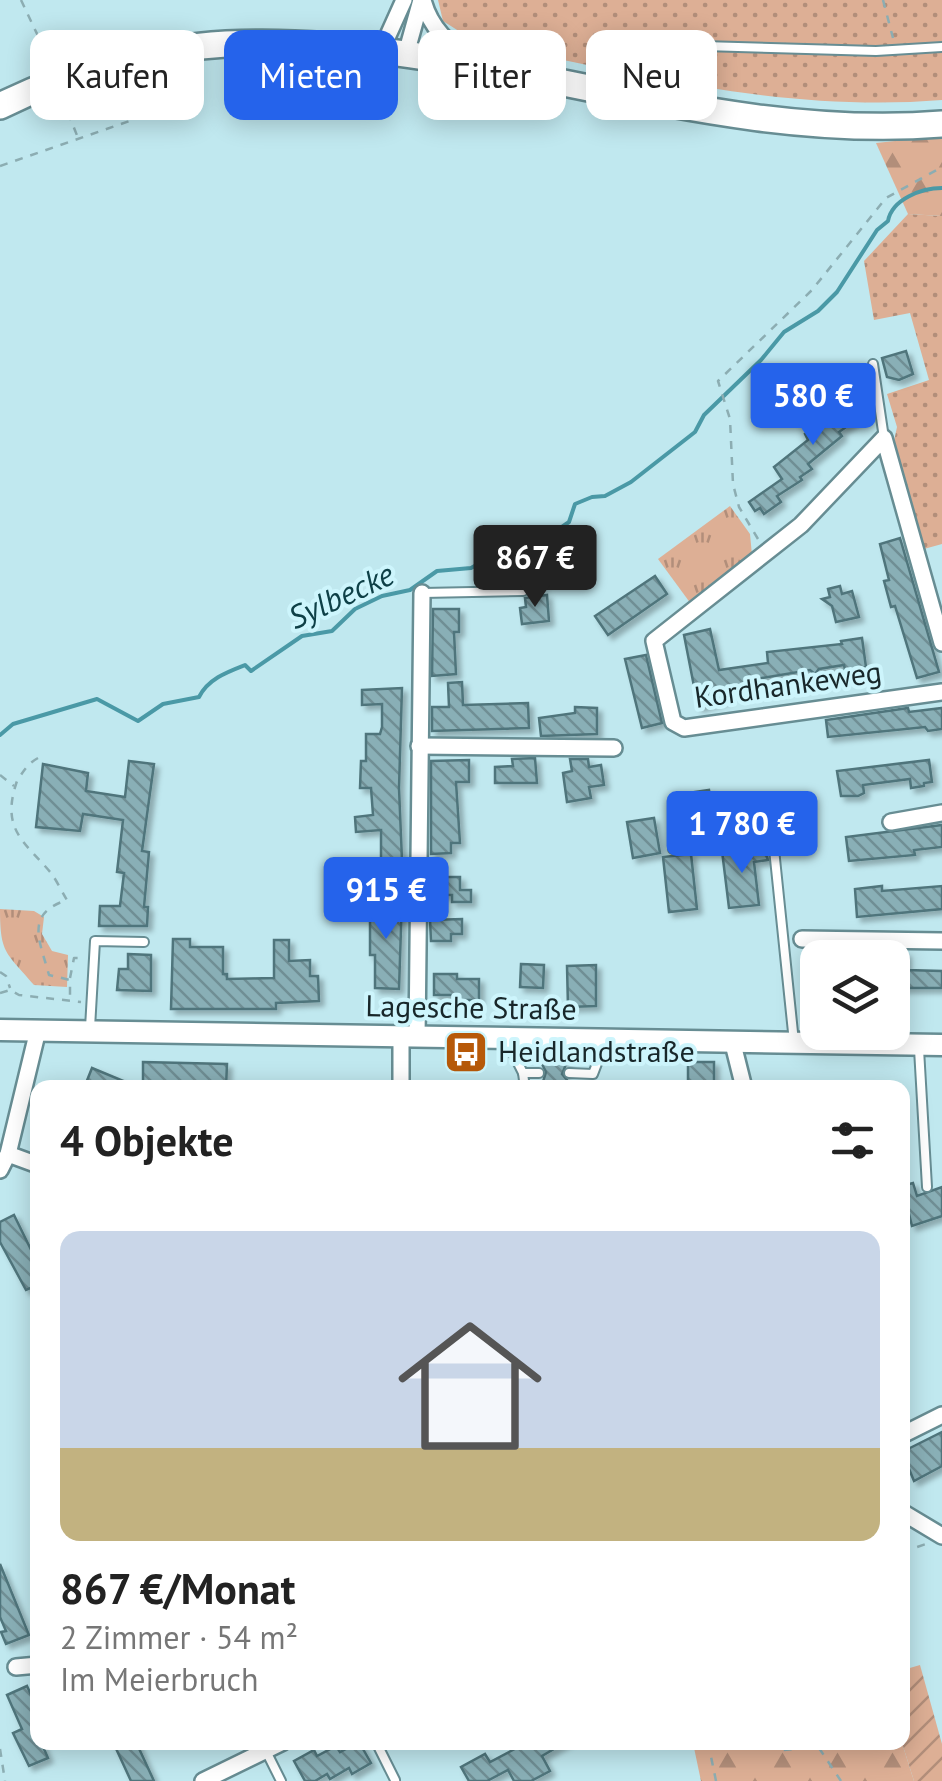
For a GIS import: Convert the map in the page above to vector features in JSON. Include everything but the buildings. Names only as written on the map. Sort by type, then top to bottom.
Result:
[{"type":"main road","points":[[0,106],[31,91],[157,52],[224,44]]},
{"type":"main road","points":[[566,84],[709,112],[836,125],[942,124]]},
{"type":"street","points":[[398,30],[404,0]]},
{"type":"street","points":[[398,44],[422,0]]},
{"type":"street","points":[[422,0],[438,30]]},
{"type":"street","points":[[884,438],[942,643]]},
{"type":"street","name":"Kordhankeweg","points":[[884,438],[800,525],[654,642],[673,722],[684,728],[942,692]]},
{"type":"street","points":[[402,1080],[409,1038],[422,594]]},
{"type":"street","points":[[419,746],[614,748]]},
{"type":"street","points":[[892,822],[942,813]]},
{"type":"street","points":[[802,939],[942,941]]},
{"type":"street","name":"Lagesche Straße","points":[[0,1030],[942,1045]]},
{"type":"street","points":[[0,1170],[8,1154],[38,1030]]},
{"type":"street","points":[[732,1040],[742,1080]]},
{"type":"street","points":[[8,1154],[30,1162]]},
{"type":"street","points":[[910,1432],[942,1415]]},
{"type":"street","points":[[910,1517],[940,1535]]},
{"type":"street","points":[[16,1667],[30,1665]]},
{"type":"street","points":[[203,1781],[266,1751]]},
{"type":"lane","points":[[717,47],[767,50],[942,47]]},
{"type":"lane","points":[[873,364],[884,438]]},
{"type":"lane","points":[[422,594],[523,591]]},
{"type":"lane","points":[[672,849],[687,833],[734,820],[758,828],[774,849],[794,1042]]},
{"type":"lane","points":[[90,1031],[96,940],[144,942]]},
{"type":"lane","points":[[506,1039],[523,1080]]},
{"type":"lane","points":[[569,1073],[593,1074],[606,1040]]},
{"type":"lane","points":[[919,1044],[927,1186]]},
{"type":"lane","points":[[522,1073],[539,1073]]},
{"type":"lane","points":[[380,1750],[395,1780]]},
{"type":"lane","points":[[266,1751],[281,1781]]},
{"type":"path","points":[[21,0],[78,138]]},
{"type":"path","points":[[883,0],[896,49]]},
{"type":"path","points":[[0,166],[132,120]]},
{"type":"path","points":[[768,552],[738,507],[726,398],[718,381],[812,290],[886,198],[942,167]]},
{"type":"path","points":[[38,758],[29,763],[14,786],[4,816],[8,831],[51,872],[68,900],[41,914],[37,932],[49,974],[70,980]]},
{"type":"path","points":[[0,774],[14,786]]},
{"type":"path","points":[[0,972],[18,996],[70,1000],[74,958],[94,957]]},
{"type":"path","points":[[0,992],[10,990]]},
{"type":"path","points":[[910,1549],[940,1535]]},
{"type":"path","points":[[0,1749],[5,1781]]},
{"type":"path","points":[[710,1750],[716,1781]]},
{"type":"path","points":[[823,1750],[841,1781]]},
{"type":"green space","points":[[438,0],[942,0],[942,100],[824,101],[717,89],[717,30],[586,30],[586,65],[566,61],[566,30],[457,30],[443,21]]},
{"type":"green space","points":[[942,136],[942,216],[908,214],[876,143]]},
{"type":"green space","points":[[908,214],[942,216],[942,544],[924,549],[894,441],[897,427],[887,394],[929,380],[910,313],[874,320],[864,261]]},
{"type":"green space","points":[[730,506],[750,534],[752,555],[691,604],[658,559]]},
{"type":"green space","points":[[0,909],[34,911],[44,917],[42,934],[52,951],[68,955],[67,987],[34,985],[17,966],[3,944]]},
{"type":"green space","points":[[920,1665],[942,1744],[942,1781],[914,1781],[904,1750],[910,1750],[910,1668]]},
{"type":"green space","points":[[694,1750],[904,1750],[914,1781],[701,1781]]},
{"type":"waterway","name":"Sylbecke","points":[[0,735],[13,724],[97,699],[138,721],[163,704],[199,697],[213,681],[231,670],[245,665],[251,671],[302,636],[332,631],[355,609],[382,596],[410,590],[437,571],[471,568],[505,549],[546,538],[569,522],[575,504],[605,496],[631,482],[695,432],[704,415],[784,332],[818,311],[837,292],[895,207],[917,193],[942,188]]},
{"type":"place","name":"Heidlandstraße","points":[[466,1052]]}]
